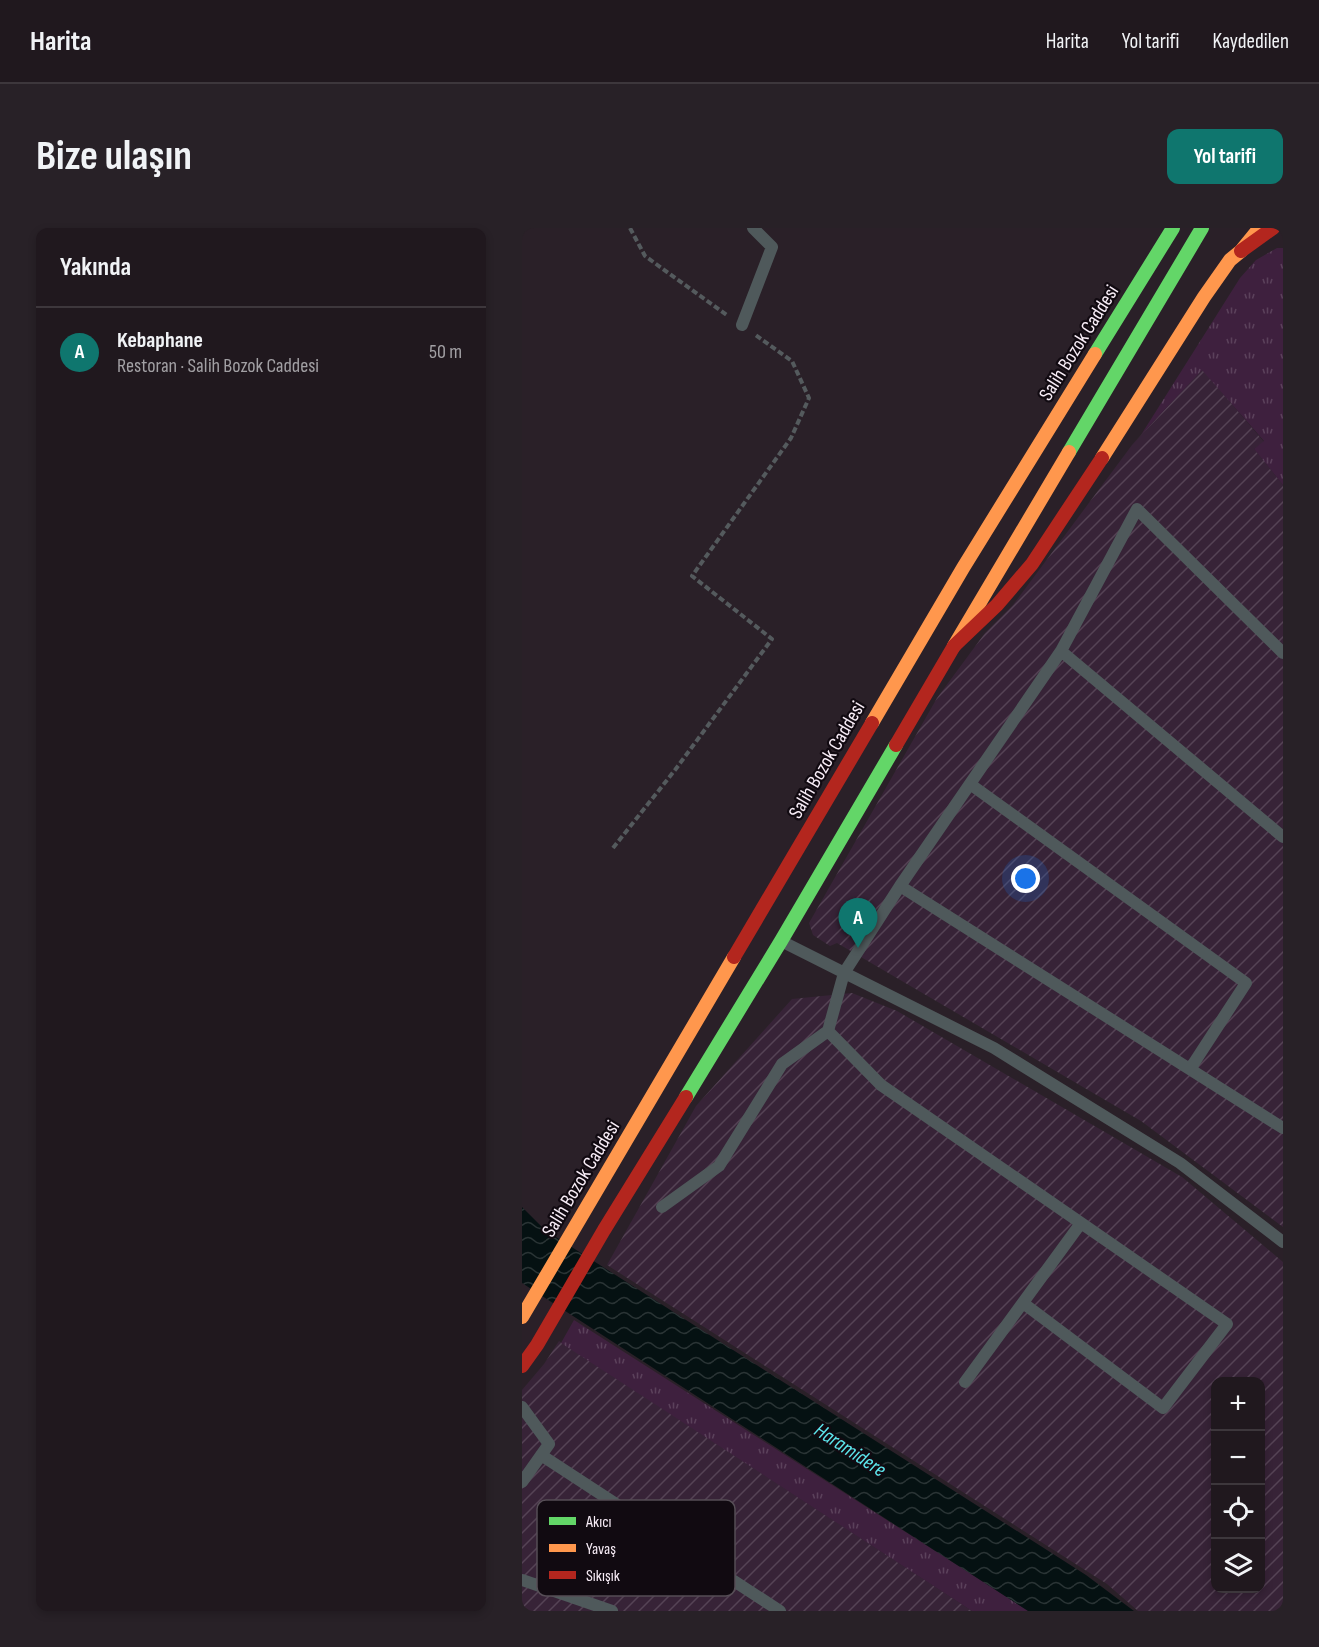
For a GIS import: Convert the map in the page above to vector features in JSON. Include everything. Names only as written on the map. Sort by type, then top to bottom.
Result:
[{"type":"main road","name":"Salih Bozok Caddesi","points":[[522,1316],[963,568],[1173,228]]},
{"type":"main road","points":[[522,1366],[537,1345],[604,1230],[781,941],[1202,228]]},
{"type":"main road","points":[[1241,251],[1260,228]]},
{"type":"main road","points":[[954,646],[997,605],[1032,564],[1230,260],[1251,242],[1273,228]]},
{"type":"lane","points":[[742,325],[772,247],[753,228]]},
{"type":"lane","points":[[662,1207],[719,1166],[782,1064],[828,1031],[844,973],[900,886],[1061,651],[1137,509],[1283,653]]},
{"type":"lane","points":[[1061,651],[1283,837]]},
{"type":"lane","points":[[970,784],[1246,983],[1190,1069]]},
{"type":"lane","points":[[900,886],[1283,1128]]},
{"type":"lane","points":[[781,941],[994,1048],[1180,1163],[1283,1242]]},
{"type":"lane","points":[[828,1031],[881,1085],[1227,1324],[1163,1408],[1023,1303]]},
{"type":"lane","points":[[965,1382],[1081,1223]]},
{"type":"lane","points":[[522,1407],[549,1444],[522,1482]]},
{"type":"lane","points":[[541,1455],[610,1500]]},
{"type":"lane","points":[[522,1580],[537,1585]]},
{"type":"lane","points":[[735,1582],[780,1611]]},
{"type":"lane","points":[[568,1596],[612,1611]]},
{"type":"path","points":[[613,848],[675,770],[772,639],[692,576],[791,438],[809,398],[792,361],[645,256],[630,228]]},
{"type":"shaded area","points":[[1202,369],[1264,442],[1254,449],[1283,485],[1283,1227],[1141,1121],[837,943],[830,946],[813,935],[809,923],[937,698],[985,633],[1013,605],[1132,445]]},
{"type":"shaded area","points":[[852,993],[897,1011],[1182,1177],[1283,1262],[1283,1611],[1138,1611],[1107,1584],[607,1265],[696,1106],[792,999]]},
{"type":"shaded area","points":[[559,1341],[972,1611],[522,1611],[522,1390],[544,1364]]},
{"type":"green space","points":[[1277,248],[1283,248],[1283,485],[1254,449],[1264,441],[1202,370],[1141,435],[1240,278],[1256,260]]},
{"type":"green space","points":[[574,1320],[1029,1611],[972,1611],[561,1343]]},
{"type":"water","name":"Haramidere","points":[[522,1207],[545,1230],[1086,1575],[1134,1611],[1028,1611],[522,1283]]},
{"type":"traffic: fast","points":[[1095,354],[1173,228]]},
{"type":"traffic: fast","points":[[1069,452],[1202,228]]},
{"type":"traffic: fast","points":[[686,1097],[896,745]]},
{"type":"traffic: slow","points":[[1102,458],[1204,297],[1230,260],[1241,251],[1258,230]]},
{"type":"traffic: slow","points":[[872,723],[963,568],[1095,354]]},
{"type":"traffic: slow","points":[[954,646],[1069,452]]},
{"type":"traffic: slow","points":[[522,1317],[734,957]]},
{"type":"traffic: jam","points":[[1241,251],[1273,228]]},
{"type":"traffic: jam","points":[[896,745],[954,646],[997,605],[1032,564],[1102,458]]},
{"type":"traffic: jam","points":[[734,957],[872,723]]},
{"type":"traffic: jam","points":[[522,1366],[537,1345],[686,1097]]},
{"type":"place","name":"Kebaphane","points":[[858,948]]}]
